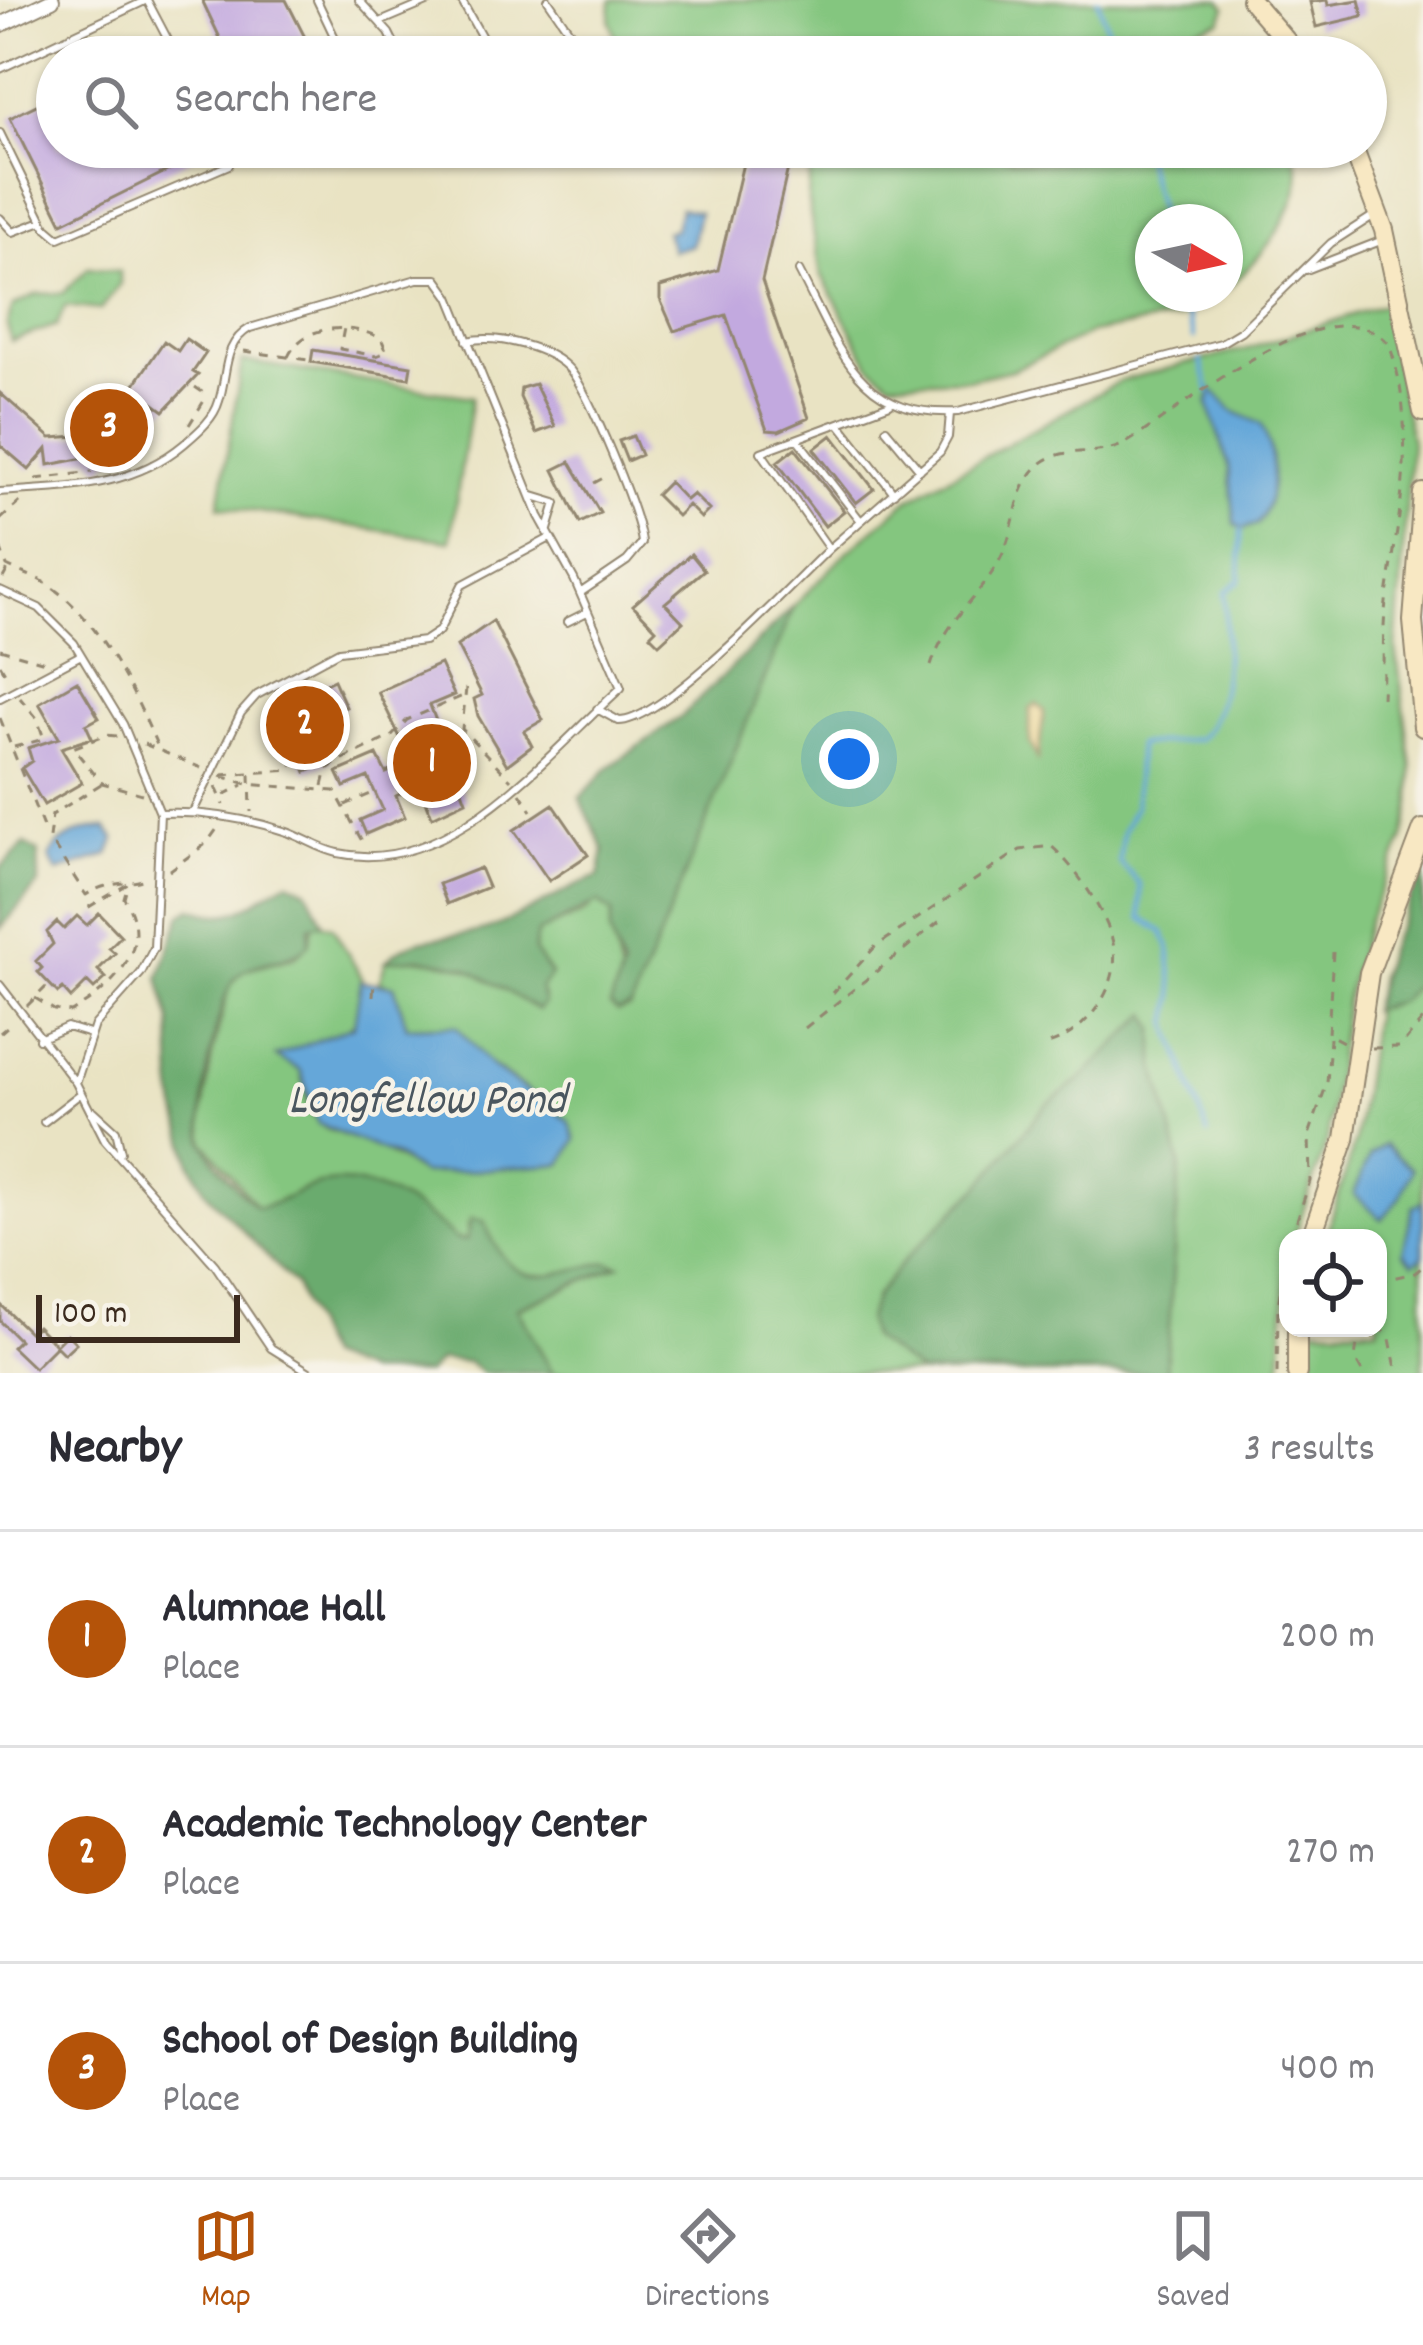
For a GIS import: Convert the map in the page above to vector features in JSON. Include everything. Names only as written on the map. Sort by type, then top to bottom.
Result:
[{"type":"main road","points":[[1251,0],[1282,36]]},
{"type":"main road","points":[[1361,168],[1386,239],[1423,412]]},
{"type":"main road","points":[[1423,494],[1413,605],[1423,727]]},
{"type":"main road","points":[[1314,1229],[1345,1139],[1356,1034],[1372,959],[1423,830]]},
{"type":"main road","points":[[1297,1337],[1297,1373]]},
{"type":"street","points":[[0,25],[31,5],[52,0]]},
{"type":"lane","points":[[70,36],[147,0],[166,36]]},
{"type":"lane","points":[[317,0],[334,36]]},
{"type":"lane","points":[[359,0],[388,36]]},
{"type":"lane","points":[[380,23],[432,0]]},
{"type":"lane","points":[[461,0],[481,36]]},
{"type":"lane","points":[[548,0],[573,36]]},
{"type":"lane","points":[[0,69],[36,52]]},
{"type":"lane","points":[[0,133],[42,220],[58,238],[220,168]]},
{"type":"lane","points":[[799,272],[857,376],[892,403],[950,413],[1014,402],[1086,376],[1221,343],[1331,243],[1379,212]]},
{"type":"lane","points":[[0,218],[13,232],[42,220]]},
{"type":"lane","points":[[1298,276],[1386,239]]},
{"type":"lane","points":[[0,492],[101,484],[150,470],[196,434],[219,404],[230,349],[250,328],[428,277],[443,286],[531,496],[621,688],[518,789],[449,831],[382,856],[331,852],[248,821],[193,812],[160,813]]},
{"type":"lane","points":[[467,340],[503,340],[570,370],[616,471],[642,543],[580,593]]},
{"type":"lane","points":[[829,549],[760,452],[841,426],[892,403]]},
{"type":"lane","points":[[597,709],[619,721],[647,713],[702,669],[920,470],[946,443],[950,413]]},
{"type":"lane","points":[[841,426],[894,493]]},
{"type":"lane","points":[[886,429],[920,470]]},
{"type":"lane","points":[[798,440],[861,521]]},
{"type":"lane","points":[[193,812],[241,712],[257,695],[339,651],[405,646],[434,636],[462,585],[549,536],[556,503],[531,496]]},
{"type":"lane","points":[[0,590],[38,608],[81,655],[131,739],[160,813],[159,922],[150,957],[90,1034],[76,1083]]},
{"type":"lane","points":[[567,622],[587,612]]},
{"type":"lane","points":[[0,685],[3,697],[17,693],[81,655]]},
{"type":"lane","points":[[0,986],[91,1109],[116,1131],[122,1153]]},
{"type":"lane","points":[[39,1039],[67,1028],[90,1034]]},
{"type":"lane","points":[[44,1122],[80,1094]]},
{"type":"lane","points":[[91,1109],[98,1130],[215,1265],[271,1348],[311,1373]]},
{"type":"path","points":[[288,357],[303,338],[344,328],[381,338],[387,352],[376,356],[340,349],[344,328]]},
{"type":"path","points":[[931,666],[944,630],[1004,552],[1025,482],[1037,466],[1056,455],[1123,444],[1265,350],[1343,328],[1381,336],[1389,344],[1406,452],[1386,606],[1382,698]]},
{"type":"path","points":[[230,349],[308,360]]},
{"type":"path","points":[[195,388],[219,404]]},
{"type":"path","points":[[182,431],[208,396]]},
{"type":"path","points":[[21,480],[110,471]]},
{"type":"path","points":[[594,483],[616,471]]},
{"type":"path","points":[[0,547],[9,567],[53,589],[90,627],[138,701],[159,748]]},
{"type":"path","points":[[3,578],[9,567]]},
{"type":"path","points":[[0,650],[33,661],[70,661]]},
{"type":"path","points":[[0,664],[37,718],[44,739],[12,747]]},
{"type":"path","points":[[466,688],[461,717],[468,739],[502,766],[532,811]]},
{"type":"path","points":[[323,788],[324,774],[339,760],[392,736],[407,720],[465,695]]},
{"type":"path","points":[[0,718],[48,835],[92,904]]},
{"type":"path","points":[[220,776],[293,766],[277,729]]},
{"type":"path","points":[[248,821],[250,772]]},
{"type":"path","points":[[48,835],[52,815],[102,783]]},
{"type":"path","points":[[210,783],[223,796]]},
{"type":"path","points":[[223,796],[245,784]]},
{"type":"path","points":[[345,805],[371,794]]},
{"type":"path","points":[[82,911],[128,884],[159,874],[211,839],[223,796]]},
{"type":"path","points":[[833,993],[875,947],[1020,850],[1051,846],[1105,923],[1114,951],[1096,1009],[1072,1036],[1044,1045]]},
{"type":"path","points":[[85,894],[107,882],[128,884]]},
{"type":"path","points":[[35,998],[54,1010],[71,1012],[123,967],[138,928],[124,898],[128,884]]},
{"type":"path","points":[[805,1028],[945,917]]},
{"type":"path","points":[[373,996],[374,982]]},
{"type":"path","points":[[1294,1229],[1310,1181],[1309,1135],[1328,1083],[1330,1038]]},
{"type":"path","points":[[1387,1279],[1415,1273],[1423,1265]]},
{"type":"path","points":[[1277,1373],[1279,1299]]},
{"type":"path","points":[[1387,1336],[1397,1373]]},
{"type":"path","points":[[1358,1337],[1355,1359],[1363,1373]]},
{"type":"green space","points":[[611,0],[1220,0],[1226,7],[1221,21],[1169,36],[1129,28],[1121,36],[615,36]]},
{"type":"green space","points":[[809,168],[1297,168],[1293,202],[1269,244],[1243,273],[1243,204],[1135,204],[1135,312],[1188,312],[1091,333],[1012,370],[971,379],[890,381],[870,365],[821,274],[808,202]]},
{"type":"green space","points":[[88,268],[120,271],[120,284],[101,310],[65,306],[57,325],[11,341],[7,324],[13,306],[37,294],[63,293]]},
{"type":"green space","points":[[1385,304],[1411,442],[1396,649],[1412,767],[1411,803],[1404,838],[1367,922],[1346,998],[1327,1141],[1297,1229],[1279,1229],[1281,1373],[553,1373],[517,1309],[617,1266],[533,1278],[509,1268],[468,1225],[467,1240],[457,1240],[408,1204],[350,1183],[310,1187],[257,1207],[204,1141],[202,1118],[229,986],[245,969],[294,958],[309,944],[314,922],[332,926],[362,978],[357,1020],[347,1030],[276,1056],[301,1071],[311,1115],[326,1129],[376,1146],[422,1174],[562,1164],[557,1111],[434,1026],[407,1027],[394,986],[379,982],[386,961],[446,963],[543,997],[540,988],[551,975],[534,951],[537,933],[584,913],[597,901],[612,913],[630,1007],[794,606],[909,499],[1122,380],[1251,348]]},
{"type":"green space","points":[[242,361],[472,397],[450,541],[219,506]]},
{"type":"green space","points":[[794,606],[631,1007],[618,1012],[610,1006],[623,969],[610,932],[612,913],[598,902],[537,933],[534,951],[551,975],[540,988],[544,1003],[538,1010],[466,967],[420,958],[386,961],[420,941],[500,925],[599,876],[604,850],[580,798],[608,768],[683,715]]},
{"type":"green space","points":[[25,844],[38,852],[39,883],[0,929],[0,868]]},
{"type":"green space","points":[[1423,869],[1423,1373],[1312,1373],[1311,1337],[1387,1337],[1387,1229],[1328,1229],[1355,1142],[1379,976]]},
{"type":"green space","points":[[1423,869],[1423,978],[1400,1001],[1371,1011],[1387,952]]},
{"type":"green space","points":[[289,881],[308,890],[323,923],[310,926],[309,944],[301,951],[243,971],[228,989],[205,1084],[202,1128],[208,1149],[257,1207],[311,1187],[352,1183],[391,1194],[457,1240],[467,1240],[471,1219],[484,1221],[507,1261],[532,1275],[607,1262],[619,1265],[517,1308],[553,1373],[482,1373],[468,1362],[440,1360],[427,1373],[367,1373],[325,1357],[295,1285],[206,1192],[191,1164],[173,1091],[171,1022],[159,978],[182,914],[192,908],[233,912]]},
{"type":"green space","points":[[1148,1014],[1155,1029],[1155,1063],[1180,1164],[1166,1373],[920,1373],[871,1338],[867,1319],[875,1297],[907,1257],[979,1187],[1046,1105],[1079,1081]]},
{"type":"sand","points":[[1036,704],[1044,711],[1038,759],[1030,743],[1030,709]]},
{"type":"water","points":[[680,208],[699,212],[692,245],[672,251],[666,232],[675,229]]},
{"type":"water","points":[[1212,390],[1233,411],[1261,424],[1270,448],[1269,501],[1258,524],[1243,529],[1235,524],[1229,466],[1208,404]]},
{"type":"water","points":[[106,828],[115,840],[109,855],[57,872],[49,858],[59,844],[81,832]]},
{"type":"water","name":"Longfellow Pond","points":[[361,981],[394,986],[407,1027],[456,1026],[491,1066],[569,1121],[576,1140],[562,1164],[422,1174],[394,1155],[318,1124],[301,1071],[276,1056],[354,1026]]},
{"type":"water","points":[[1384,1145],[1412,1169],[1400,1198],[1382,1219],[1354,1194],[1370,1155]]},
{"type":"water","points":[[1423,1202],[1423,1256],[1413,1263],[1403,1252],[1413,1207]]},
{"type":"building","points":[[202,0],[286,0],[304,36],[219,36]]},
{"type":"building","points":[[1327,0],[1328,5],[1359,0],[1363,16],[1316,27],[1310,2]]},
{"type":"building","points":[[36,105],[36,168],[173,168],[62,223],[10,118]]},
{"type":"building","points":[[742,168],[788,168],[762,281],[809,418],[779,431],[767,430],[726,315],[674,331],[660,299],[660,287],[718,270]]},
{"type":"building","points":[[186,339],[206,353],[193,372],[198,375],[164,411],[149,400],[128,424],[137,434],[101,469],[90,457],[49,465],[47,449],[29,470],[0,445],[0,393],[51,438],[78,436],[109,406],[120,406],[164,341],[178,351]]},
{"type":"building","points":[[313,350],[411,366],[409,378],[311,362]]},
{"type":"building","points":[[535,384],[555,426],[536,433],[520,397],[521,388]]},
{"type":"building","points":[[832,435],[874,489],[856,503],[814,449]]},
{"type":"building","points":[[633,436],[641,455],[627,461],[619,441]]},
{"type":"building","points":[[795,448],[844,511],[825,526],[777,462]]},
{"type":"building","points":[[570,462],[600,513],[580,523],[554,470]]},
{"type":"building","points":[[669,482],[686,500],[693,494],[709,510],[701,518],[688,505],[677,516],[656,495]]},
{"type":"building","points":[[691,554],[704,570],[665,603],[683,622],[659,644],[650,635],[656,629],[633,605]]},
{"type":"building","points":[[493,621],[543,720],[524,731],[532,746],[507,765],[478,716],[474,699],[482,695],[457,646]]},
{"type":"building","points":[[440,664],[454,695],[430,705],[466,801],[432,817],[420,785],[396,796],[405,817],[366,834],[360,820],[383,810],[368,777],[344,787],[337,772],[377,755],[386,773],[412,762],[378,692]]},
{"type":"building","points":[[334,680],[346,707],[328,715],[321,736],[331,761],[306,772],[277,706]]},
{"type":"building","points":[[77,681],[99,718],[86,725],[92,738],[61,748],[82,783],[44,805],[22,768],[32,761],[28,748],[59,738],[39,703]]},
{"type":"building","points":[[553,804],[588,855],[549,881],[514,830]]},
{"type":"building","points":[[480,868],[488,887],[447,904],[439,884]]},
{"type":"building","points":[[99,913],[121,936],[109,948],[115,953],[98,970],[106,978],[94,989],[87,982],[71,998],[63,989],[58,993],[38,972],[42,968],[36,961],[53,944],[47,932],[57,922],[64,929],[77,916],[87,925]]},
{"type":"building","points":[[0,1304],[30,1333],[37,1326],[56,1345],[67,1334],[76,1343],[64,1354],[56,1346],[34,1368],[12,1347],[19,1340],[0,1321]]},
{"type":"waterway","points":[[1098,0],[1110,36]]},
{"type":"waterway","points":[[1148,168],[1157,204]]},
{"type":"waterway","points":[[1187,312],[1194,338]]},
{"type":"waterway","points":[[1201,360],[1210,392]]},
{"type":"waterway","points":[[1208,1134],[1169,1024],[1174,997],[1169,948],[1163,932],[1141,918],[1140,885],[1119,861],[1123,831],[1135,806],[1138,745],[1198,739],[1217,709],[1225,670],[1225,592],[1240,580],[1241,530]]},
{"type":"place","name":"School of Design Building","points":[[109,428]]},
{"type":"place","name":"Academic Technology Center","points":[[305,725]]},
{"type":"place","name":"Alumnae Hall","points":[[432,763]]}]
